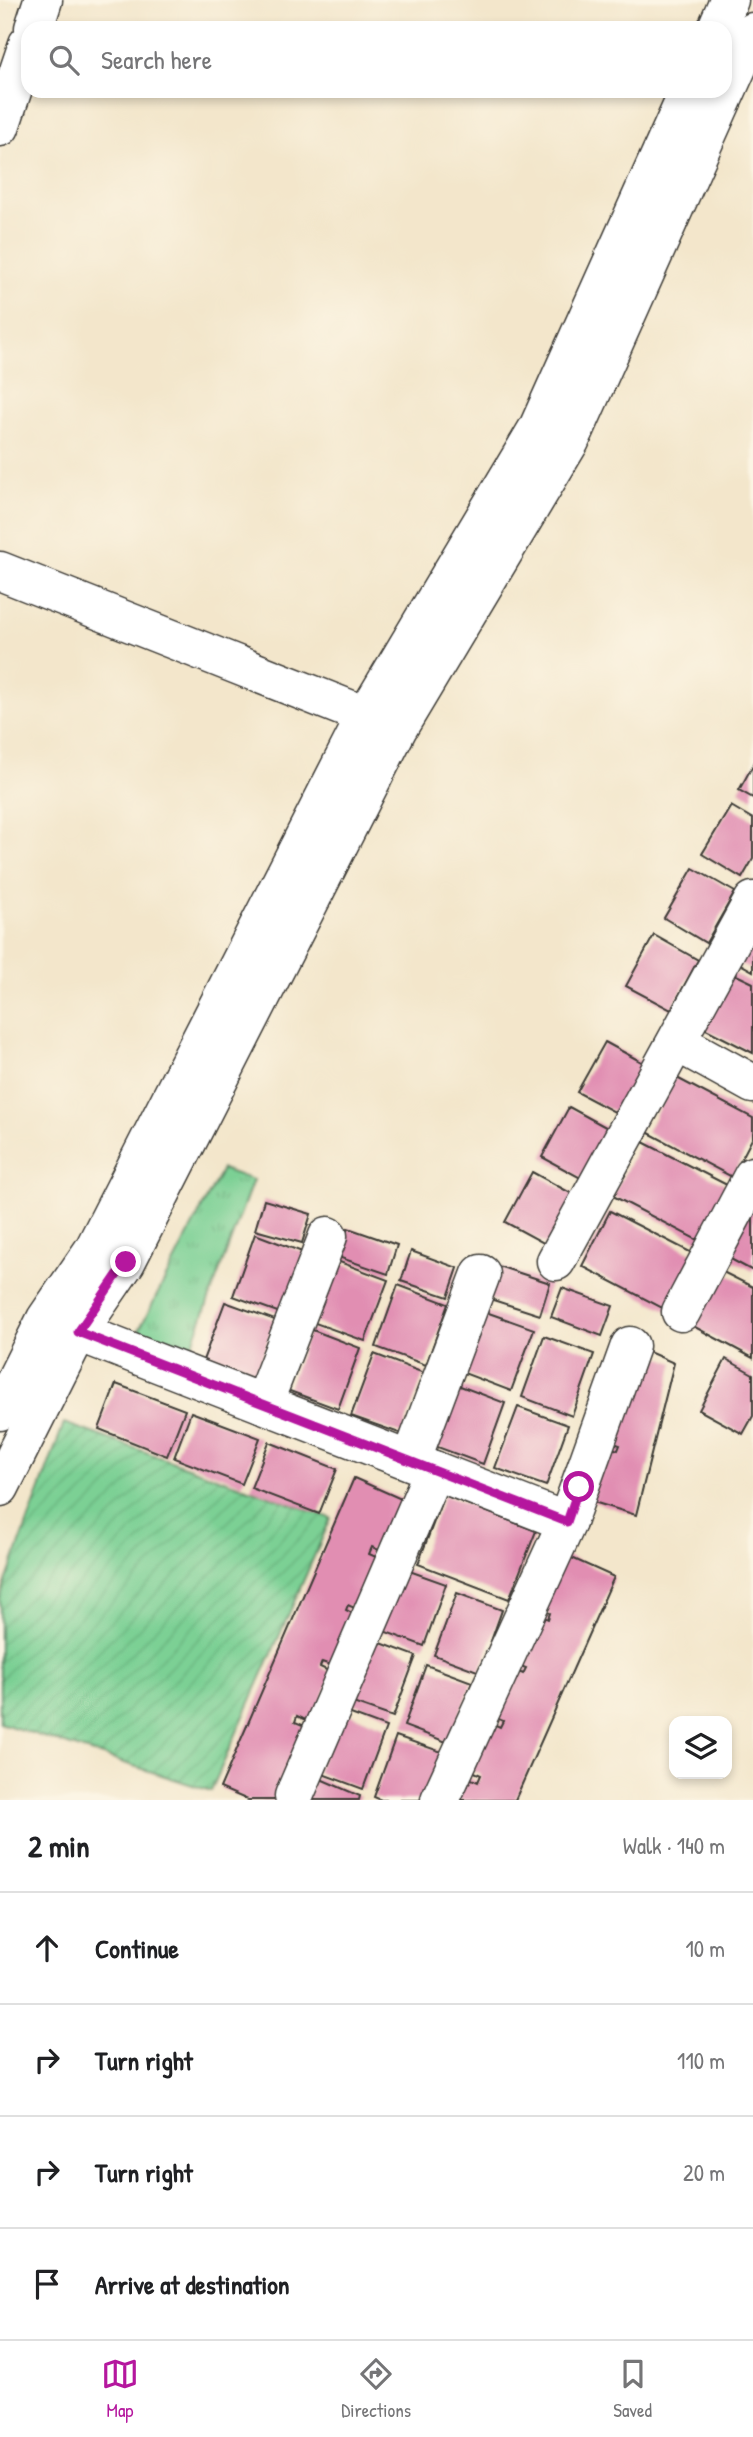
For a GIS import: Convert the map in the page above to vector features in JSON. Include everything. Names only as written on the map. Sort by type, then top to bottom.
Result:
[{"type":"street","points":[[36,21],[43,0]]},
{"type":"street","points":[[720,21],[729,0]]},
{"type":"street","points":[[732,79],[753,32]]},
{"type":"street","points":[[0,127],[21,65]]},
{"type":"street","points":[[0,1411],[46,1319],[94,1249],[382,722],[538,428],[686,98]]},
{"type":"street","points":[[0,1487],[78,1332],[126,1262],[382,722],[570,441],[723,98]]},
{"type":"street","points":[[0,571],[382,722]]},
{"type":"street","points":[[556,1261],[753,901]]},
{"type":"street","points":[[677,1042],[753,1084]]},
{"type":"street","points":[[681,1312],[753,1175]]},
{"type":"street","points":[[263,1404],[328,1236]]},
{"type":"street","points":[[294,1796],[422,1466],[481,1274]]},
{"type":"street","points":[[78,1332],[567,1522]]},
{"type":"street","points":[[440,1800],[567,1522],[630,1346]]},
{"type":"green space","points":[[222,1169],[253,1180],[190,1351],[138,1332]]},
{"type":"green space","points":[[64,1423],[331,1518],[211,1791],[0,1723],[0,1598]]},
{"type":"building","points":[[753,765],[753,798],[739,790]]},
{"type":"building","points":[[731,806],[753,819],[753,859],[742,878],[702,854]]},
{"type":"building","points":[[693,868],[735,892],[706,943],[664,918]]},
{"type":"building","points":[[753,927],[753,971],[735,961]]},
{"type":"building","points":[[654,935],[698,960],[671,1010],[626,986]]},
{"type":"building","points":[[728,971],[753,983],[753,1053],[700,1026]]},
{"type":"building","points":[[605,1042],[649,1066],[622,1116],[577,1092]]},
{"type":"building","points":[[675,1077],[753,1118],[753,1137],[732,1177],[647,1132]]},
{"type":"building","points":[[569,1107],[613,1131],[586,1181],[542,1157]]},
{"type":"building","points":[[641,1141],[727,1185],[699,1241],[613,1196]]},
{"type":"building","points":[[532,1172],[576,1196],[549,1246],[505,1222]]},
{"type":"building","points":[[264,1200],[311,1214],[302,1243],[255,1230]]},
{"type":"building","points":[[753,1201],[753,1271],[725,1256]]},
{"type":"building","points":[[610,1211],[696,1255],[668,1311],[582,1266]]},
{"type":"building","points":[[348,1228],[397,1245],[388,1274],[338,1257]]},
{"type":"building","points":[[255,1234],[305,1253],[283,1314],[233,1296]]},
{"type":"building","points":[[411,1251],[458,1268],[448,1297],[401,1281]]},
{"type":"building","points":[[337,1261],[388,1280],[365,1341],[315,1323]]},
{"type":"building","points":[[498,1266],[550,1283],[540,1315],[487,1298]]},
{"type":"building","points":[[721,1271],[753,1287],[753,1358],[693,1326]]},
{"type":"building","points":[[398,1285],[448,1304],[426,1365],[376,1347]]},
{"type":"building","points":[[562,1288],[613,1306],[602,1336],[551,1317]]},
{"type":"building","points":[[225,1302],[275,1320],[253,1382],[202,1363]]},
{"type":"building","points":[[483,1311],[534,1329],[511,1391],[461,1372]]},
{"type":"building","points":[[310,1329],[360,1348],[338,1409],[287,1390]]},
{"type":"building","points":[[544,1336],[594,1354],[572,1416],[522,1397]]},
{"type":"building","points":[[640,1348],[674,1363],[636,1515],[587,1500],[606,1446],[618,1450],[620,1445],[608,1441]]},
{"type":"building","points":[[374,1354],[424,1373],[402,1434],[351,1416]]},
{"type":"building","points":[[726,1359],[753,1374],[753,1416],[743,1434],[699,1410]]},
{"type":"building","points":[[116,1384],[185,1410],[167,1456],[99,1429]]},
{"type":"building","points":[[455,1384],[505,1403],[483,1464],[432,1445]]},
{"type":"building","points":[[518,1407],[568,1425],[546,1486],[495,1468]]},
{"type":"building","points":[[191,1412],[260,1438],[242,1484],[174,1458]]},
{"type":"building","points":[[269,1442],[337,1469],[319,1514],[251,1488]]},
{"type":"building","points":[[354,1478],[408,1502],[386,1553],[372,1547],[369,1554],[383,1560],[361,1611],[348,1605],[346,1610],[358,1616],[336,1667],[322,1662],[320,1667],[333,1673],[312,1723],[297,1716],[295,1722],[310,1728],[279,1800],[248,1800],[220,1788]]},
{"type":"building","points":[[444,1495],[536,1531],[509,1599],[418,1564]]},
{"type":"building","points":[[563,1554],[614,1577],[515,1800],[454,1800],[465,1776],[478,1782],[481,1775],[468,1769],[489,1722],[500,1727],[503,1721],[492,1716],[512,1669],[523,1674],[526,1668],[515,1664],[537,1614],[548,1619],[550,1613],[539,1609]]},
{"type":"building","points":[[401,1568],[446,1584],[424,1646],[378,1629]]},
{"type":"building","points":[[457,1593],[502,1610],[480,1672],[434,1655]]},
{"type":"building","points":[[370,1639],[416,1656],[393,1717],[347,1701]]},
{"type":"building","points":[[426,1665],[472,1682],[449,1743],[404,1726]]},
{"type":"building","points":[[340,1710],[386,1727],[363,1789],[317,1772]]},
{"type":"building","points":[[396,1736],[442,1752],[425,1800],[381,1800],[374,1797]]},
{"type":"building","points":[[316,1777],[360,1796],[359,1800],[305,1800]]},
{"type":"route","points":[[126,1262],[78,1332],[567,1522],[579,1487]]}]
